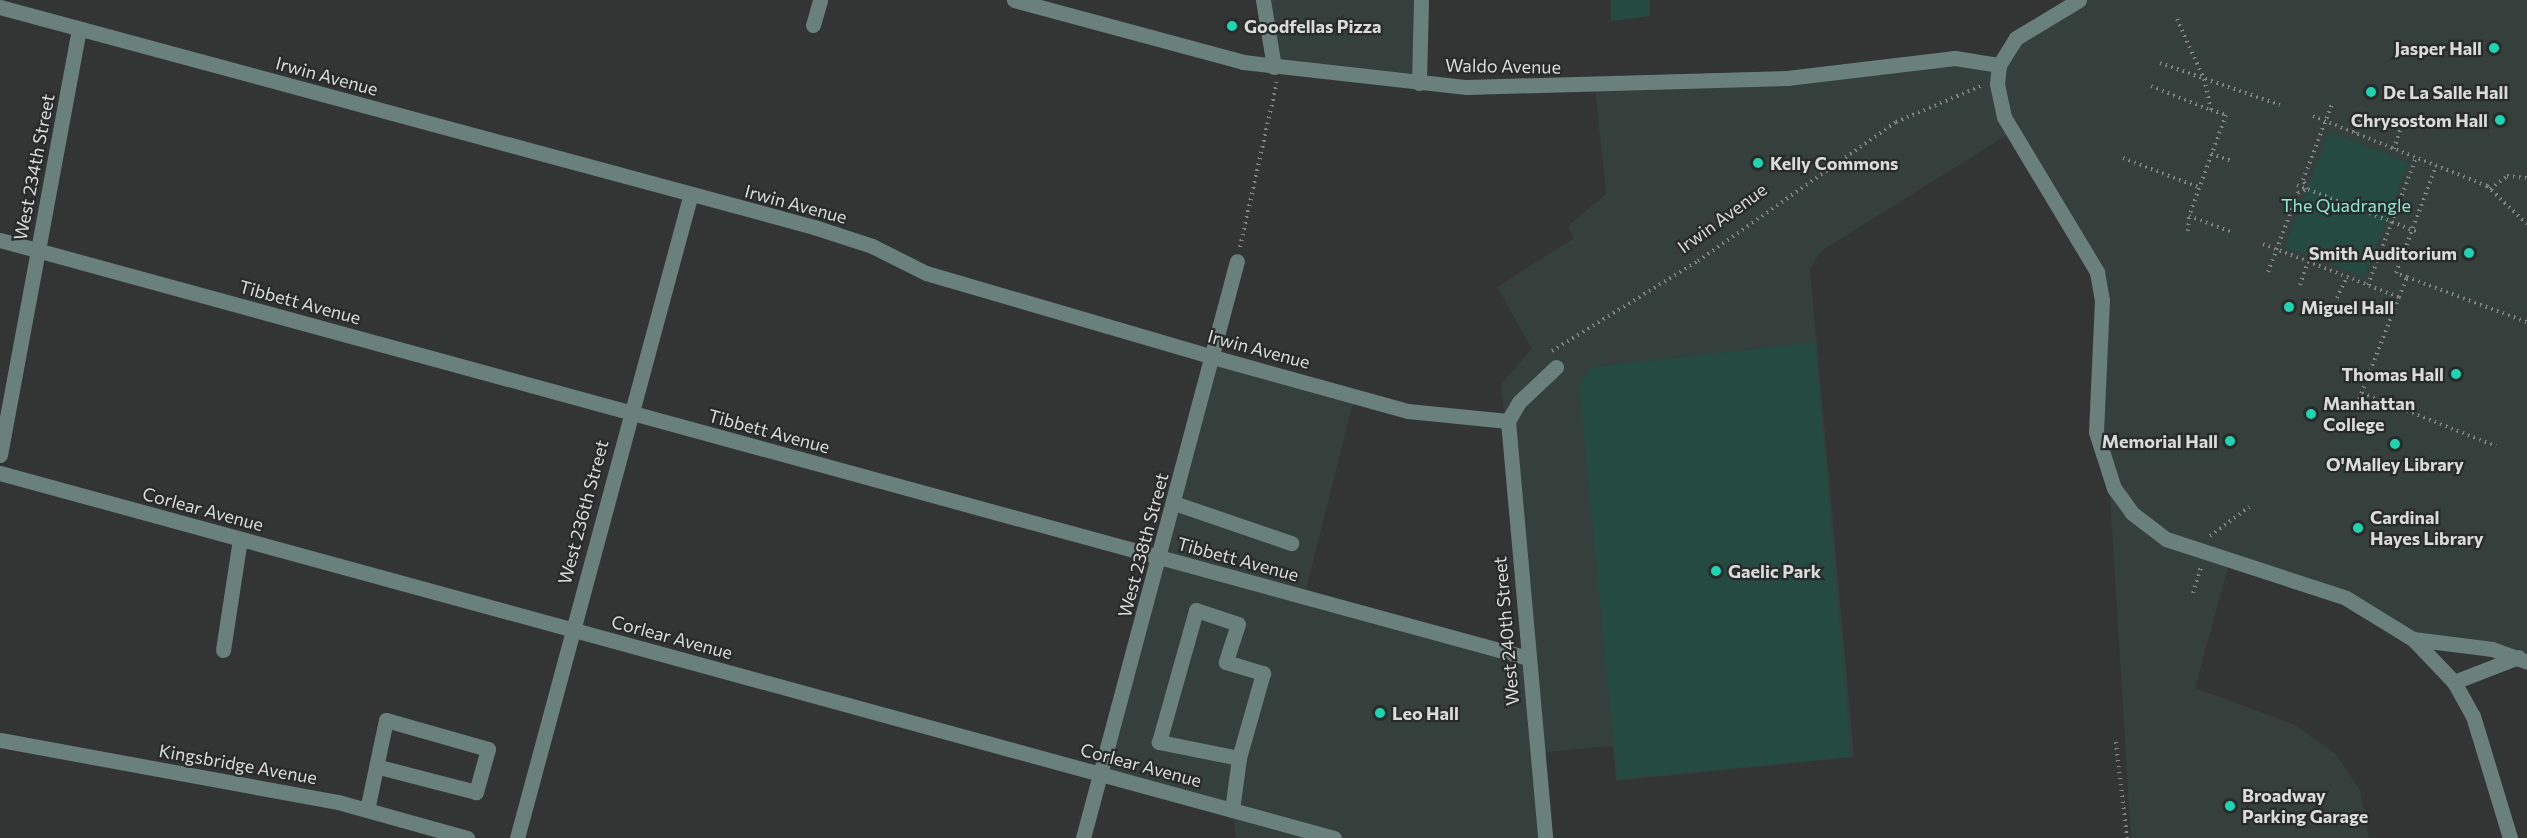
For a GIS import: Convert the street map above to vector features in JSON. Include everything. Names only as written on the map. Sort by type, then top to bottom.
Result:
[{"type":"street","points":[[813,25],[820,0]]},
{"type":"street","name":"Waldo Avenue","points":[[1014,0],[1162,44],[1274,67],[1419,83],[1596,87],[1787,78],[1955,58],[1999,65]]},
{"type":"street","points":[[1263,0],[1274,67]]},
{"type":"street","points":[[1419,83],[1421,0]]},
{"type":"street","points":[[2079,0],[2023,30],[1999,65],[2000,109],[2097,272],[2102,300],[2096,432],[2102,462],[2119,497],[2166,539],[2346,598],[2413,639],[2454,682],[2479,729],[2510,838]]},
{"type":"street","name":"Irwin Avenue","points":[[0,7],[690,197],[814,227],[873,246],[926,273],[1408,411],[1508,421]]},
{"type":"street","name":"West 234th Street","points":[[0,455],[79,28]]},
{"type":"street","name":"West 236th Street","points":[[518,838],[690,197]]},
{"type":"street","name":"Tibbett Avenue","points":[[0,240],[1528,658]]},
{"type":"street","name":"West 238th Street","points":[[1083,838],[1237,261]]},
{"type":"street","points":[[1508,421],[1519,402],[1556,367]]},
{"type":"street","name":"West 240th Street","points":[[1508,421],[1545,838]]},
{"type":"street","name":"Corlear Avenue","points":[[0,474],[1232,810],[1281,831],[1334,838]]},
{"type":"street","points":[[1174,504],[1291,543]]},
{"type":"street","points":[[223,650],[240,539]]},
{"type":"street","points":[[1232,810],[1239,758],[1263,673],[1226,662],[1238,624],[1196,610],[1159,742],[1239,758]]},
{"type":"street","points":[[2413,639],[2522,659]]},
{"type":"street","points":[[2454,682],[2522,659]]},
{"type":"street","points":[[367,810],[379,767],[386,720],[488,749],[476,792],[379,767]]},
{"type":"street","name":"Kingsbridge Avenue","points":[[0,740],[367,810],[467,838]]},
{"type":"path","points":[[2178,19],[2204,79],[2211,110]]},
{"type":"path","points":[[2160,63],[2280,105]]},
{"type":"path","name":"Irwin Avenue","points":[[1550,352],[1698,261],[1896,122],[1981,86]]},
{"type":"path","points":[[2151,86],[2226,115],[2198,187],[2189,216],[2188,231]]},
{"type":"path","points":[[1237,261],[1278,91]]},
{"type":"path","points":[[2307,189],[2303,180],[2332,104]]},
{"type":"path","points":[[2355,133],[2361,115]]},
{"type":"path","points":[[2313,116],[2490,189],[2527,225]]},
{"type":"path","points":[[2394,149],[2400,130]]},
{"type":"path","points":[[2211,153],[2233,161]]},
{"type":"path","points":[[2123,158],[2198,187]]},
{"type":"path","points":[[2368,285],[2416,158]]},
{"type":"path","points":[[2436,166],[2396,273],[2527,322]]},
{"type":"path","points":[[2490,189],[2507,176],[2527,178]]},
{"type":"path","points":[[2297,185],[2420,233]]},
{"type":"path","points":[[2268,272],[2298,193],[2307,189]]},
{"type":"path","points":[[2189,216],[2232,232]]},
{"type":"path","points":[[2263,244],[2399,297]]},
{"type":"path","points":[[2300,285],[2308,262]]},
{"type":"path","points":[[2337,298],[2347,277]]},
{"type":"path","points":[[2358,402],[2407,277]]},
{"type":"path","points":[[2362,393],[2496,446]]},
{"type":"path","points":[[2116,742],[2127,838]]},
{"type":"shaded area","points":[[1263,0],[1421,0],[1419,83],[1274,67]]},
{"type":"shaded area","name":"Manhattan College","points":[[2079,0],[2527,0],[2527,662],[2413,639],[2390,622],[2230,560],[2195,688],[2293,724],[2336,754],[2360,790],[2369,838],[2131,838],[2110,498],[2102,462],[2099,282],[2012,132],[1821,251],[1810,269],[1854,757],[1616,781],[1613,746],[1537,753],[1545,838],[1236,838],[1232,810],[1101,774],[1213,357],[1355,396],[1304,597],[1528,658],[1501,384],[1532,349],[1497,287],[1574,238],[1568,226],[1606,194],[1595,87],[1955,58],[1999,65],[2009,46]]},
{"type":"green space","points":[[1611,0],[1650,0],[1650,16],[1611,21]]},
{"type":"green space","name":"The Quadrangle","points":[[2329,132],[2408,162],[2364,277],[2285,247]]},
{"type":"green space","name":"Gaelic Park","points":[[1815,342],[1851,757],[1617,779],[1579,385],[1591,367]]},
{"type":"place","name":"Goodfellas Pizza","points":[[1232,26]]},
{"type":"place","name":"Jasper Hall","points":[[2494,48]]},
{"type":"place","name":"De La Salle Hall","points":[[2371,92]]},
{"type":"place","name":"Chrysostom Hall","points":[[2500,120]]},
{"type":"place","name":"Kelly Commons","points":[[1758,163]]},
{"type":"place","name":"Smith Auditorium","points":[[2469,253]]},
{"type":"place","name":"Miguel Hall","points":[[2289,307]]},
{"type":"place","name":"Thomas Hall","points":[[2456,374]]},
{"type":"place","name":"Manhattan College","points":[[2311,414]]},
{"type":"place","name":"Memorial Hall","points":[[2230,441]]},
{"type":"place","name":"O'Malley Library","points":[[2395,444]]},
{"type":"place","name":"Cardinal Hayes Library","points":[[2358,528]]},
{"type":"place","name":"Gaelic Park","points":[[1716,571]]},
{"type":"place","name":"Leo Hall","points":[[1380,713]]},
{"type":"place","name":"Broadway Parking Garage","points":[[2230,806]]}]
